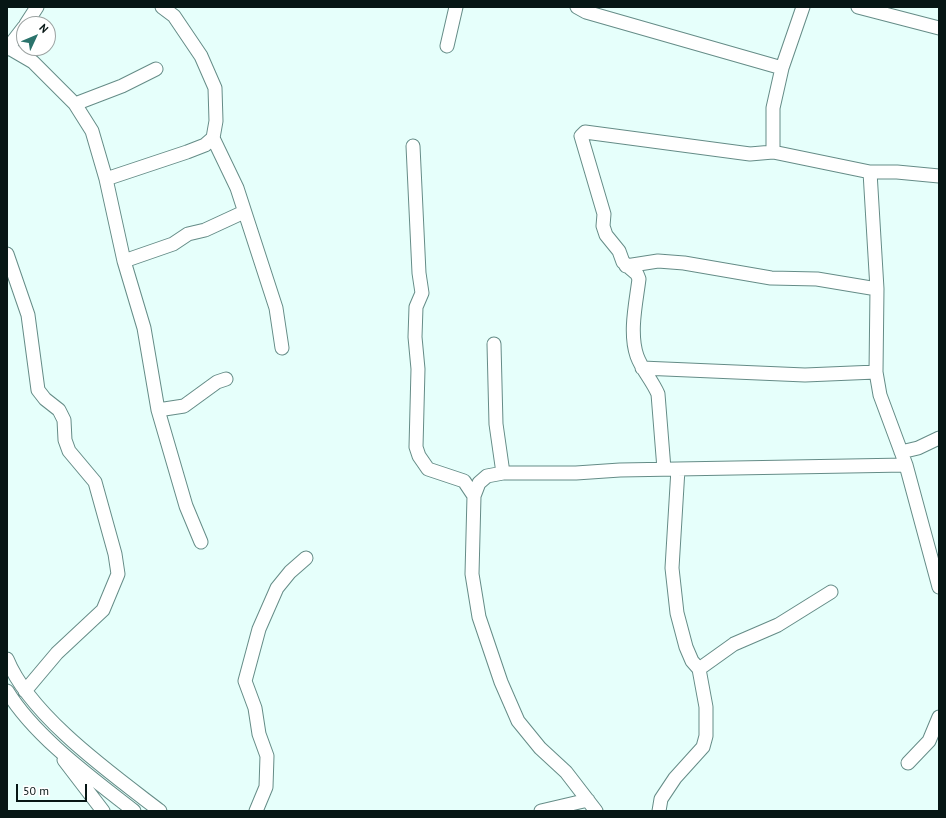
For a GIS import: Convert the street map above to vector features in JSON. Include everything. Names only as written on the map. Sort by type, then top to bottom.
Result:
[{"type":"street","points":[[31,16],[37,7]]},
{"type":"street","points":[[162,7],[174,16],[201,56],[215,88],[216,121],[213,138],[237,188],[276,308],[282,348]]},
{"type":"street","points":[[447,46],[456,7]]},
{"type":"street","points":[[577,7],[586,12],[782,68]]},
{"type":"street","points":[[773,152],[773,108],[782,68],[803,7]]},
{"type":"street","points":[[858,7],[939,28]]},
{"type":"street","points":[[16,38],[8,48],[33,62],[75,104],[92,131],[106,179],[124,261],[144,328],[158,410],[186,506],[201,542]]},
{"type":"street","points":[[75,104],[122,86],[156,69]]},
{"type":"street","points":[[664,469],[658,394],[653,383],[642,368],[637,355],[635,342],[634,324],[639,279],[637,274],[626,266],[621,260],[619,251],[606,236],[603,226],[604,214],[581,138],[582,133],[585,132],[750,154],[773,152],[870,172],[897,172],[939,176]]},
{"type":"street","points":[[106,179],[187,152],[205,145],[213,138]]},
{"type":"street","points":[[413,146],[419,273],[422,293],[416,307],[415,337],[418,369],[416,447],[419,456],[428,469],[464,481],[474,496]]},
{"type":"street","points":[[870,172],[877,289],[876,372],[880,395],[906,465],[939,587]]},
{"type":"street","points":[[124,261],[173,244],[188,234],[205,230],[244,212]]},
{"type":"street","points":[[7,254],[28,315],[38,390],[45,399],[59,410],[64,420],[65,440],[69,451],[95,482],[118,574],[103,610],[57,653],[25,691]]},
{"type":"street","points":[[626,266],[658,261],[684,263],[771,278],[817,280],[877,289]]},
{"type":"street","points":[[494,344],[496,424],[503,473]]},
{"type":"street","points":[[642,368],[805,375],[876,372]]},
{"type":"street","points":[[158,410],[184,406],[217,382],[226,379]]},
{"type":"street","points":[[901,452],[918,448],[939,438]]},
{"type":"street","points":[[596,811],[566,772],[540,748],[518,721],[501,682],[479,617],[472,574],[474,496],[479,484],[487,476],[503,473],[576,473],[664,469],[906,465]]},
{"type":"street","points":[[659,811],[661,799],[674,778],[696,755],[702,747],[706,736],[706,707],[699,669],[692,661],[686,647],[677,613],[672,568],[678,469]]},
{"type":"street","points":[[256,811],[266,787],[267,756],[259,734],[255,708],[245,681],[259,629],[277,588],[290,572],[306,558]]},
{"type":"street","points":[[699,669],[734,644],[778,625],[831,592]]},
{"type":"street","points":[[7,658],[25,691],[58,727],[112,774],[160,811]]},
{"type":"street","points":[[7,691],[20,709],[71,760],[134,811]]},
{"type":"street","points":[[908,763],[929,740],[939,717]]},
{"type":"street","points":[[48,738],[71,771],[103,811]]},
{"type":"street","points":[[541,811],[588,800]]}]
